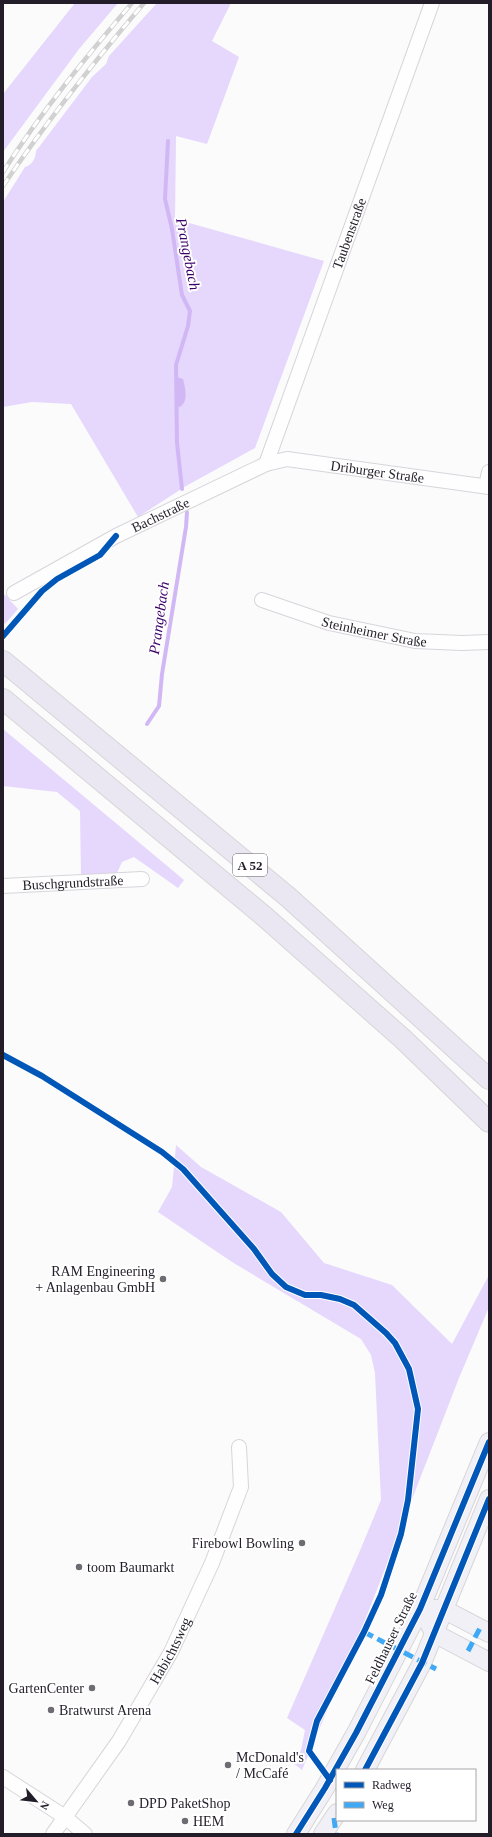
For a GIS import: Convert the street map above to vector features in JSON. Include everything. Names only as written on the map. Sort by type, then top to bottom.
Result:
[{"type":"highway","name":"A 52","points":[[3,661],[288,897],[489,1079]]},
{"type":"highway","name":"A 52","points":[[3,699],[265,917],[403,1040],[489,1122]]},
{"type":"main road","name":"Feldhauser Straße","points":[[296,1834],[325,1788],[356,1733],[420,1609],[489,1442]]},
{"type":"main road","points":[[366,1769],[422,1663],[489,1499]]},
{"type":"main road","points":[[420,1609],[443,1609],[489,1633]]},
{"type":"main road","points":[[420,1609],[434,1632],[489,1662]]},
{"type":"main road","points":[[323,1834],[336,1814]]},
{"type":"street","name":"Taubenstraße","points":[[266,464],[432,3]]},
{"type":"street","name":"Driburger Straße","points":[[266,464],[287,459],[487,486]]},
{"type":"street","name":"Bachstraße","points":[[14,593],[116,536],[266,464]]},
{"type":"street","points":[[487,486],[489,472]]},
{"type":"street","name":"Steinheimer Straße","points":[[262,600],[329,623],[415,641],[462,643],[489,642]]},
{"type":"street","name":"Buschgrundstraße","points":[[3,886],[142,879]]},
{"type":"street","name":"Habichtsweg","points":[[53,1834],[115,1747],[135,1716],[172,1652],[212,1563],[241,1487],[239,1447]]},
{"type":"street","points":[[3,1777],[65,1817],[85,1834]]},
{"type":"shaded area","points":[[75,3],[118,3],[79,49],[3,152],[3,94]]},
{"type":"shaded area","points":[[157,3],[231,3],[212,41],[239,57],[207,144],[176,136],[175,219],[324,261],[255,448],[186,486],[138,517],[71,404],[32,402],[3,407],[3,202],[25,167],[30,165],[33,161],[36,151],[92,77],[106,64],[109,56]]},
{"type":"shaded area","points":[[177,377],[183,379],[185,390],[185,401],[180,407],[176,406]]},
{"type":"shaded area","points":[[3,593],[18,609],[5,624],[3,622]]},
{"type":"shaded area","points":[[3,729],[184,880],[178,888],[134,857],[122,862],[116,875],[81,876],[80,811],[57,792],[3,786]]},
{"type":"shaded area","points":[[176,1145],[201,1167],[281,1212],[324,1263],[392,1285],[452,1344],[489,1275],[489,1307],[459,1378],[364,1623],[302,1770],[293,1763],[301,1750],[305,1730],[287,1718],[381,1500],[375,1373],[371,1355],[361,1339],[232,1262],[158,1212],[172,1187]]},
{"type":"waterway","name":"Prangebach","points":[[168,141],[165,199],[172,229],[182,295],[190,311],[188,326],[176,365],[177,443],[182,489]]},
{"type":"waterway","name":"Prangebach","points":[[147,724],[159,706],[162,674],[186,527],[187,512]]},
{"type":"railway","points":[[3,172],[64,85],[132,3]]},
{"type":"railway","points":[[3,186],[71,93],[144,3]]},
{"type":"marked path","points":[[468,1651],[480,1628]]},
{"type":"marked path","points":[[364,1632],[436,1669]]},
{"type":"marked path","points":[[334,1818],[336,1834]]},
{"type":"cycle path","points":[[3,636],[42,591],[57,579],[100,555],[116,536]]},
{"type":"cycle path","points":[[3,1055],[42,1076],[162,1152],[183,1169],[254,1249],[272,1274],[286,1287],[305,1295],[321,1295],[340,1299],[354,1305],[386,1333],[395,1343],[409,1369],[418,1409],[408,1500],[401,1534],[381,1595],[364,1632],[317,1721],[309,1751],[330,1780]]},
{"type":"cycle path","points":[[296,1834],[325,1788],[356,1733],[420,1609],[489,1442]]},
{"type":"cycle path","points":[[366,1769],[422,1663],[489,1499]]},
{"type":"place","name":"RAM Engineering + Anlagenbau GmbH","points":[[163,1279]]},
{"type":"place","name":"Firebowl Bowling","points":[[302,1543]]},
{"type":"place","name":"toom Baumarkt","points":[[79,1567]]},
{"type":"place","name":"GartenCenter","points":[[92,1688]]},
{"type":"place","name":"Bratwurst Arena","points":[[51,1710]]},
{"type":"place","name":"McDonald's / McCafé","points":[[228,1765]]},
{"type":"place","name":"DPD PaketShop","points":[[131,1803]]},
{"type":"place","name":"HEM","points":[[185,1821]]}]
